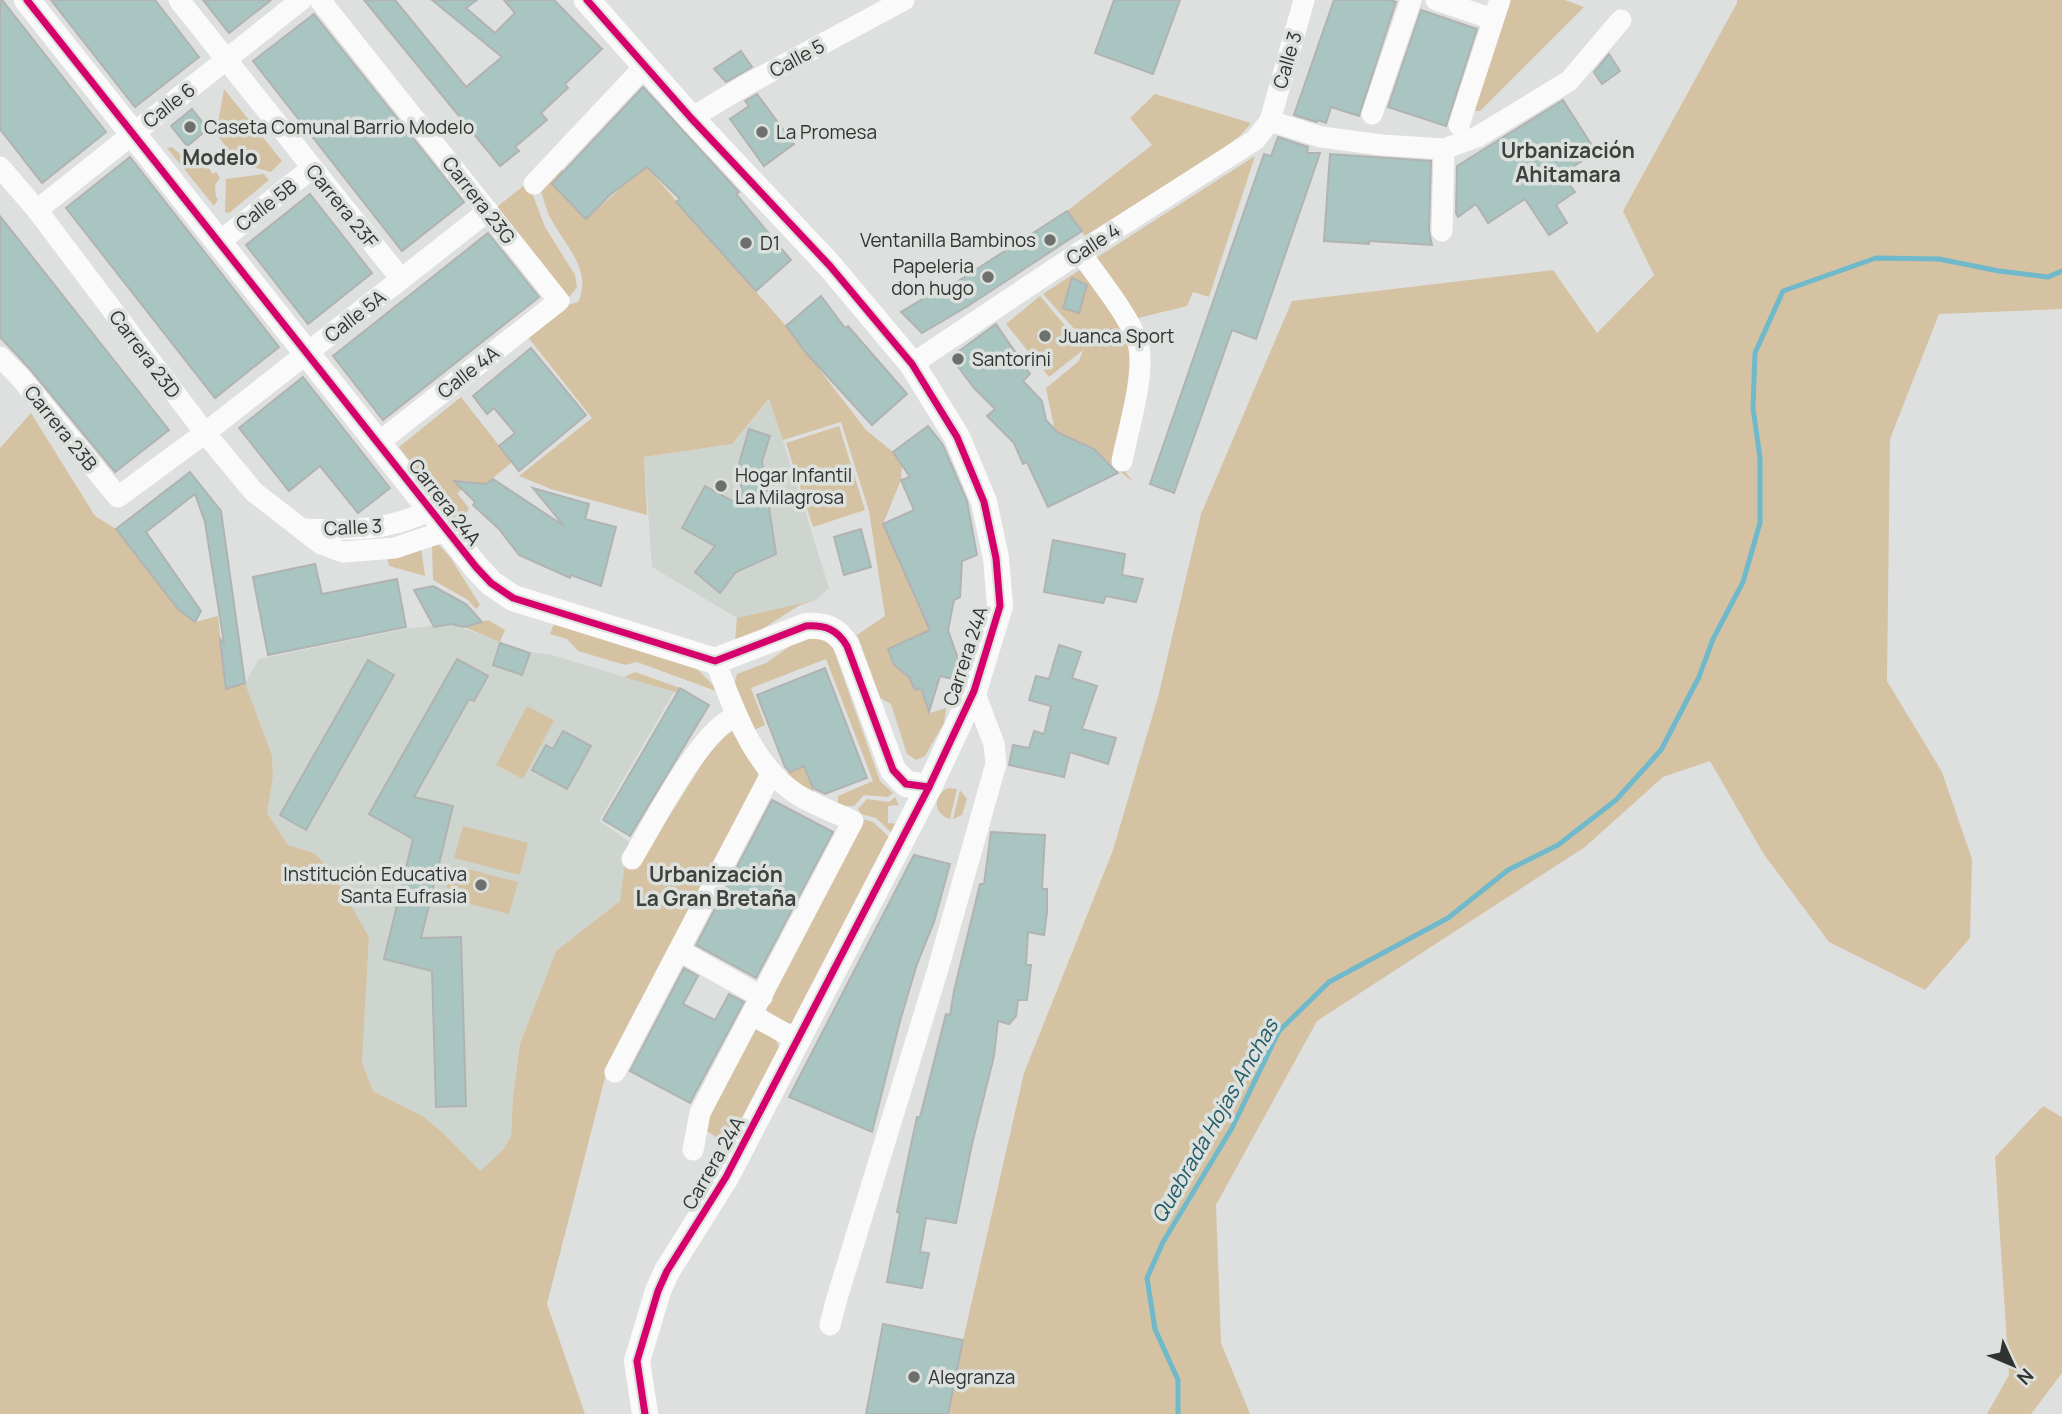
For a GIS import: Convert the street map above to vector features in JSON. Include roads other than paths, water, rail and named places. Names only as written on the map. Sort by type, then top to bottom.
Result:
[{"type":"street","name":"Carrera 24A","points":[[27,0],[475,567],[491,583],[513,598],[715,661]]},
{"type":"street","name":"Carrera 23F","points":[[179,0],[401,279]]},
{"type":"street","name":"Calle 6","points":[[37,210],[301,0]]},
{"type":"street","name":"Carrera 23G","points":[[320,0],[559,301]]},
{"type":"street","name":"Calle 5","points":[[691,118],[746,85],[904,0]]},
{"type":"street","name":"Calle 3","points":[[1270,121],[1304,0]]},
{"type":"street","points":[[1372,114],[1411,0]]},
{"type":"street","points":[[1436,0],[1497,9],[1459,125]]},
{"type":"street","name":"Carrera 24A","points":[[590,1],[691,118],[830,266],[912,364],[957,437],[984,502],[996,558],[1000,606],[974,691],[929,787],[726,1177],[667,1271],[658,1291],[637,1361],[645,1414]]},
{"type":"street","points":[[1270,121],[1321,137],[1444,149],[1477,137],[1569,81],[1621,20]]},
{"type":"street","points":[[534,184],[645,66]]},
{"type":"street","name":"Calle 4","points":[[912,364],[1255,140],[1270,121]]},
{"type":"street","points":[[1442,230],[1444,149]]},
{"type":"street","name":"Carrera 23D","points":[[0,167],[37,210],[205,433],[254,492],[302,529]]},
{"type":"street","name":"Calle 5B","points":[[219,242],[312,168]]},
{"type":"street","name":"Calle 5A","points":[[121,496],[488,211]]},
{"type":"street","points":[[1080,252],[1127,321],[1138,344],[1141,368],[1122,461]]},
{"type":"street","name":"Calle 4A","points":[[378,443],[559,301]]},
{"type":"street","name":"Carrera 23B","points":[[0,357],[20,377],[115,495],[121,496]]},
{"type":"street","name":"Calle 3","points":[[302,529],[386,527],[431,510]]},
{"type":"street","name":"Calle 3","points":[[302,529],[321,544],[343,552],[395,548],[448,530]]},
{"type":"street","points":[[693,1150],[700,1113],[853,821],[811,803],[771,774],[755,754],[715,661],[806,626],[822,625],[840,634],[848,646],[893,770],[906,784],[929,787]]},
{"type":"street","name":"Carrera 24A","points":[[830,1325],[938,969],[996,764],[994,744],[974,691]]},
{"type":"street","points":[[632,859],[701,744],[726,720],[737,716]]},
{"type":"street","points":[[615,1072],[771,774]]},
{"type":"street","points":[[680,951],[757,1006],[797,1040]]},
{"type":"waterway","name":"Quebrada Hojas Anchas","points":[[1178,1414],[1178,1380],[1155,1329],[1147,1278],[1163,1242],[1232,1128],[1279,1031],[1329,982],[1448,918],[1508,870],[1558,845],[1616,800],[1661,750],[1699,677],[1713,639],[1743,582],[1760,523],[1760,458],[1753,408],[1755,353],[1783,291],[1876,258],[1939,259],[2048,277],[2062,271]]},
{"type":"place","name":"Caseta Comunal Barrio Modelo","points":[[190,127]]},
{"type":"place","name":"La Promesa","points":[[762,132]]},
{"type":"place","name":"Ventanilla Bambinos","points":[[1050,240]]},
{"type":"place","name":"D1","points":[[746,243]]},
{"type":"place","name":"Papeleria don hugo","points":[[988,277]]},
{"type":"place","name":"Juanca Sport","points":[[1045,336]]},
{"type":"place","name":"Santorini","points":[[958,359]]},
{"type":"place","name":"Hogar Infantil La Milagrosa","points":[[721,486]]},
{"type":"place","name":"Institución Educativa Santa Eufrasia","points":[[481,885]]},
{"type":"place","name":"Alegranza","points":[[914,1377]]},
{"type":"district","name":"Modelo","points":[[220,158]]},
{"type":"district","name":"Urbanización Ahitamara","points":[[1568,163]]},
{"type":"district","name":"Urbanización La Gran Bretaña","points":[[716,887]]}]
